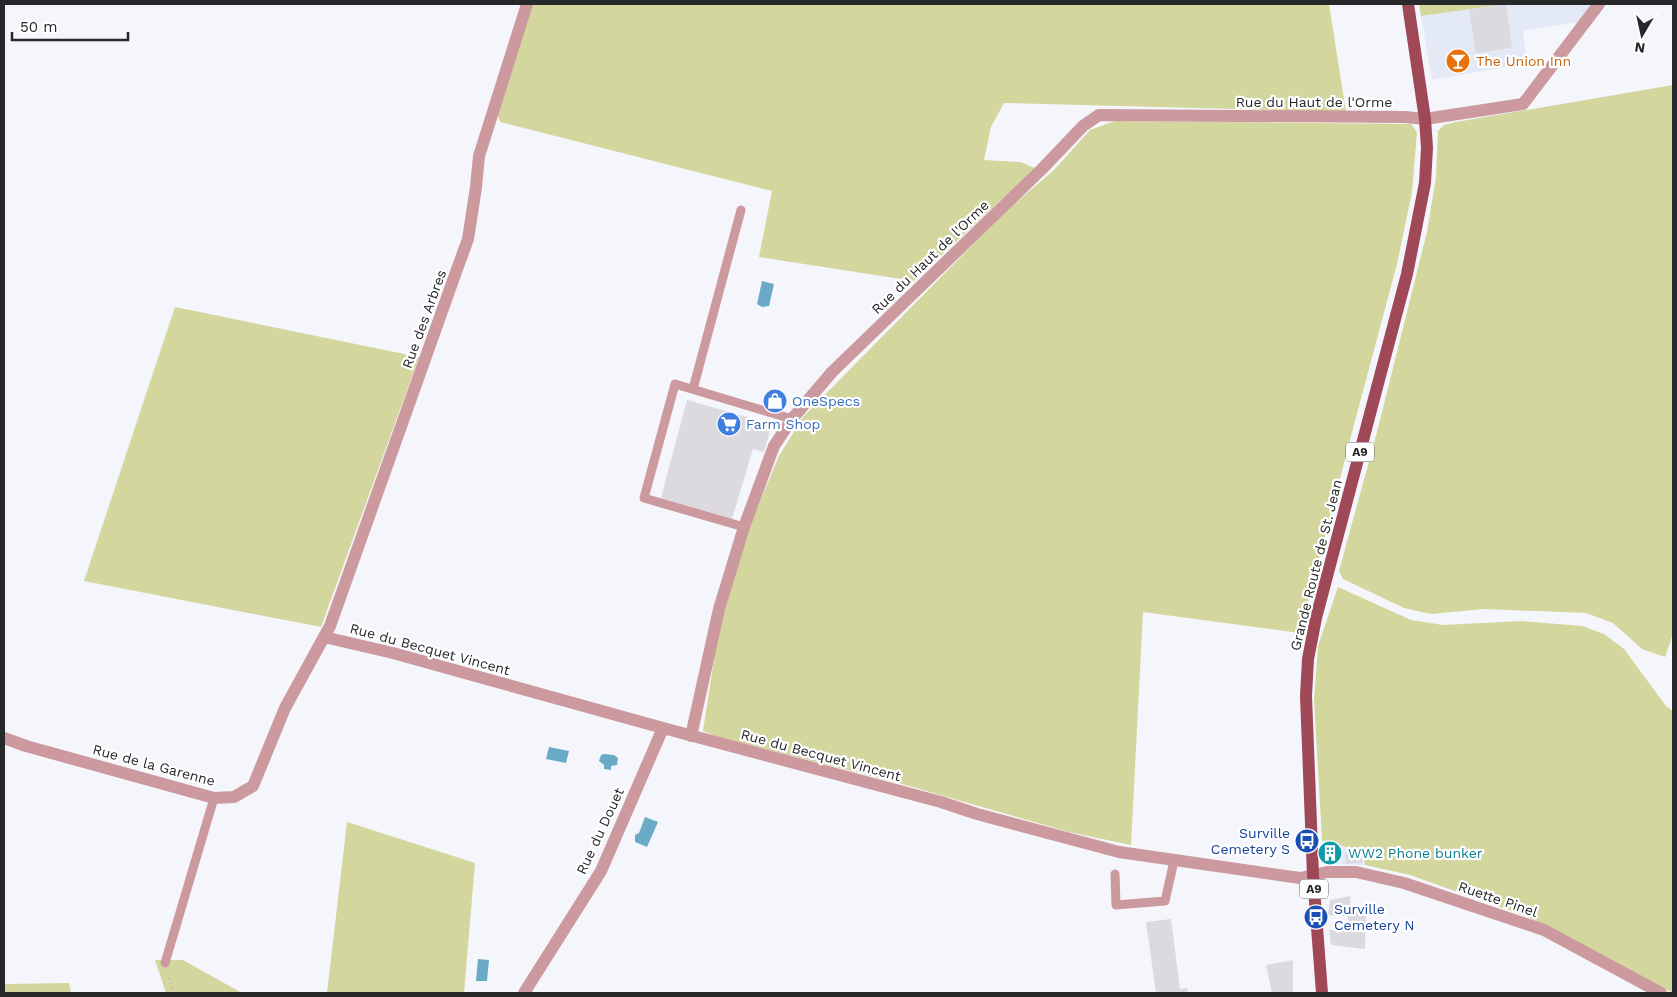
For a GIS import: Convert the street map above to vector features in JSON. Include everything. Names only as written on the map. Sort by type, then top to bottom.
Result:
[{"type":"main road","name":"Grande Route de St. Jean","points":[[1322,993],[1313,875],[1306,696],[1308,659],[1316,618],[1407,274],[1425,183],[1427,148],[1425,119],[1408,4]]},
{"type":"street","name":"Rue des Arbres","points":[[324,637],[468,239],[479,156],[527,4]]},
{"type":"street","name":"Rue du Haut de l'Orme","points":[[692,736],[719,609],[744,527],[774,446],[792,419],[832,372],[1042,169],[1083,126],[1099,115],[1396,117],[1425,119],[1523,104],[1599,4]]},
{"type":"street","name":"Rue du Becquet Vincent","points":[[324,637],[393,653],[1119,852],[1300,878],[1313,875]]},
{"type":"street","name":"Rue de la Garenne","points":[[4,738],[26,746],[214,798],[234,797],[253,786],[286,708],[324,637]]},
{"type":"street","name":"Rue du Douet","points":[[524,993],[601,871],[663,728]]},
{"type":"street","name":"Ruette Pinel","points":[[1313,875],[1327,872],[1356,872],[1404,883],[1544,930],[1661,993]]},
{"type":"lane","points":[[693,389],[741,210]]},
{"type":"lane","points":[[744,527],[644,498],[675,384],[792,419]]},
{"type":"lane","points":[[165,963],[214,798]]},
{"type":"lane","points":[[1115,874],[1116,905],[1165,901],[1174,861]]},
{"type":"path","points":[[165,963],[174,993]]},
{"type":"shaded area","points":[[1507,4],[1590,4],[1592,6],[1579,22],[1523,31],[1527,63],[1432,80],[1421,16]]},
{"type":"shaded area","points":[[1322,840],[1364,852],[1365,865],[1329,864],[1322,856]]},
{"type":"green space","points":[[532,4],[1329,4],[1346,112],[1004,103],[991,127],[984,160],[1020,162],[1035,168],[914,281],[759,257],[772,191],[500,122],[497,114]]},
{"type":"green space","points":[[1419,4],[1507,4],[1421,16]]},
{"type":"green space","points":[[1673,85],[1673,634],[1665,657],[1642,649],[1613,623],[1586,613],[1484,609],[1431,614],[1404,608],[1343,579],[1339,571],[1377,432],[1427,232],[1436,177],[1438,131],[1444,125],[1456,122]]},
{"type":"green space","points":[[1115,121],[1411,124],[1417,132],[1412,192],[1397,264],[1300,633],[1143,612],[1131,845],[1069,832],[895,782],[720,738],[703,731],[718,633],[748,530],[779,456],[803,417],[1006,211],[1054,170],[1090,130]]},
{"type":"green space","points":[[175,307],[419,357],[321,627],[84,581]]},
{"type":"green space","points":[[1338,587],[1411,620],[1443,625],[1522,621],[1582,626],[1604,634],[1624,649],[1666,706],[1673,711],[1673,993],[1528,917],[1410,875],[1365,865],[1364,852],[1322,840],[1314,699],[1318,646]]},
{"type":"green space","points":[[347,822],[475,863],[464,993],[327,993]]},
{"type":"green space","points":[[155,960],[183,960],[242,993],[166,993]]},
{"type":"green space","points":[[69,983],[71,993],[4,993],[4,984]]},
{"type":"water","points":[[762,281],[774,284],[769,306],[762,307],[757,304]]},
{"type":"water","points":[[549,747],[569,751],[566,763],[546,759]]},
{"type":"water","points":[[601,755],[614,755],[618,758],[617,765],[611,766],[611,770],[604,769],[604,765],[599,761]]},
{"type":"water","points":[[645,817],[658,822],[647,847],[635,842],[635,835],[639,833]]},
{"type":"water","points":[[478,959],[489,960],[487,981],[476,981]]},
{"type":"building","points":[[1506,4],[1512,48],[1476,53],[1469,10]]},
{"type":"building","points":[[687,400],[772,424],[764,452],[753,449],[732,519],[661,498]]},
{"type":"building","name":"WW2 Phone bunker","points":[[1335,849],[1335,856],[1326,857],[1326,850]]},
{"type":"building","points":[[1361,853],[1362,863],[1346,864],[1345,854]]},
{"type":"building","points":[[1350,896],[1351,911],[1366,914],[1365,949],[1331,945],[1329,930],[1352,930],[1347,916],[1328,915],[1330,900]]},
{"type":"building","points":[[1171,919],[1180,989],[1187,988],[1188,993],[1156,993],[1146,922]]},
{"type":"building","points":[[1293,960],[1293,993],[1272,993],[1266,965]]},
{"type":"place","name":"The Union Inn","points":[[1458,61]]},
{"type":"place","name":"OneSpecs","points":[[775,401]]},
{"type":"place","name":"Farm Shop","points":[[729,424]]},
{"type":"place","name":"Surville Cemetery S","points":[[1307,841]]},
{"type":"place","name":"WW2 Phone bunker","points":[[1330,853]]},
{"type":"place","name":"Surville Cemetery N","points":[[1316,917]]}]
